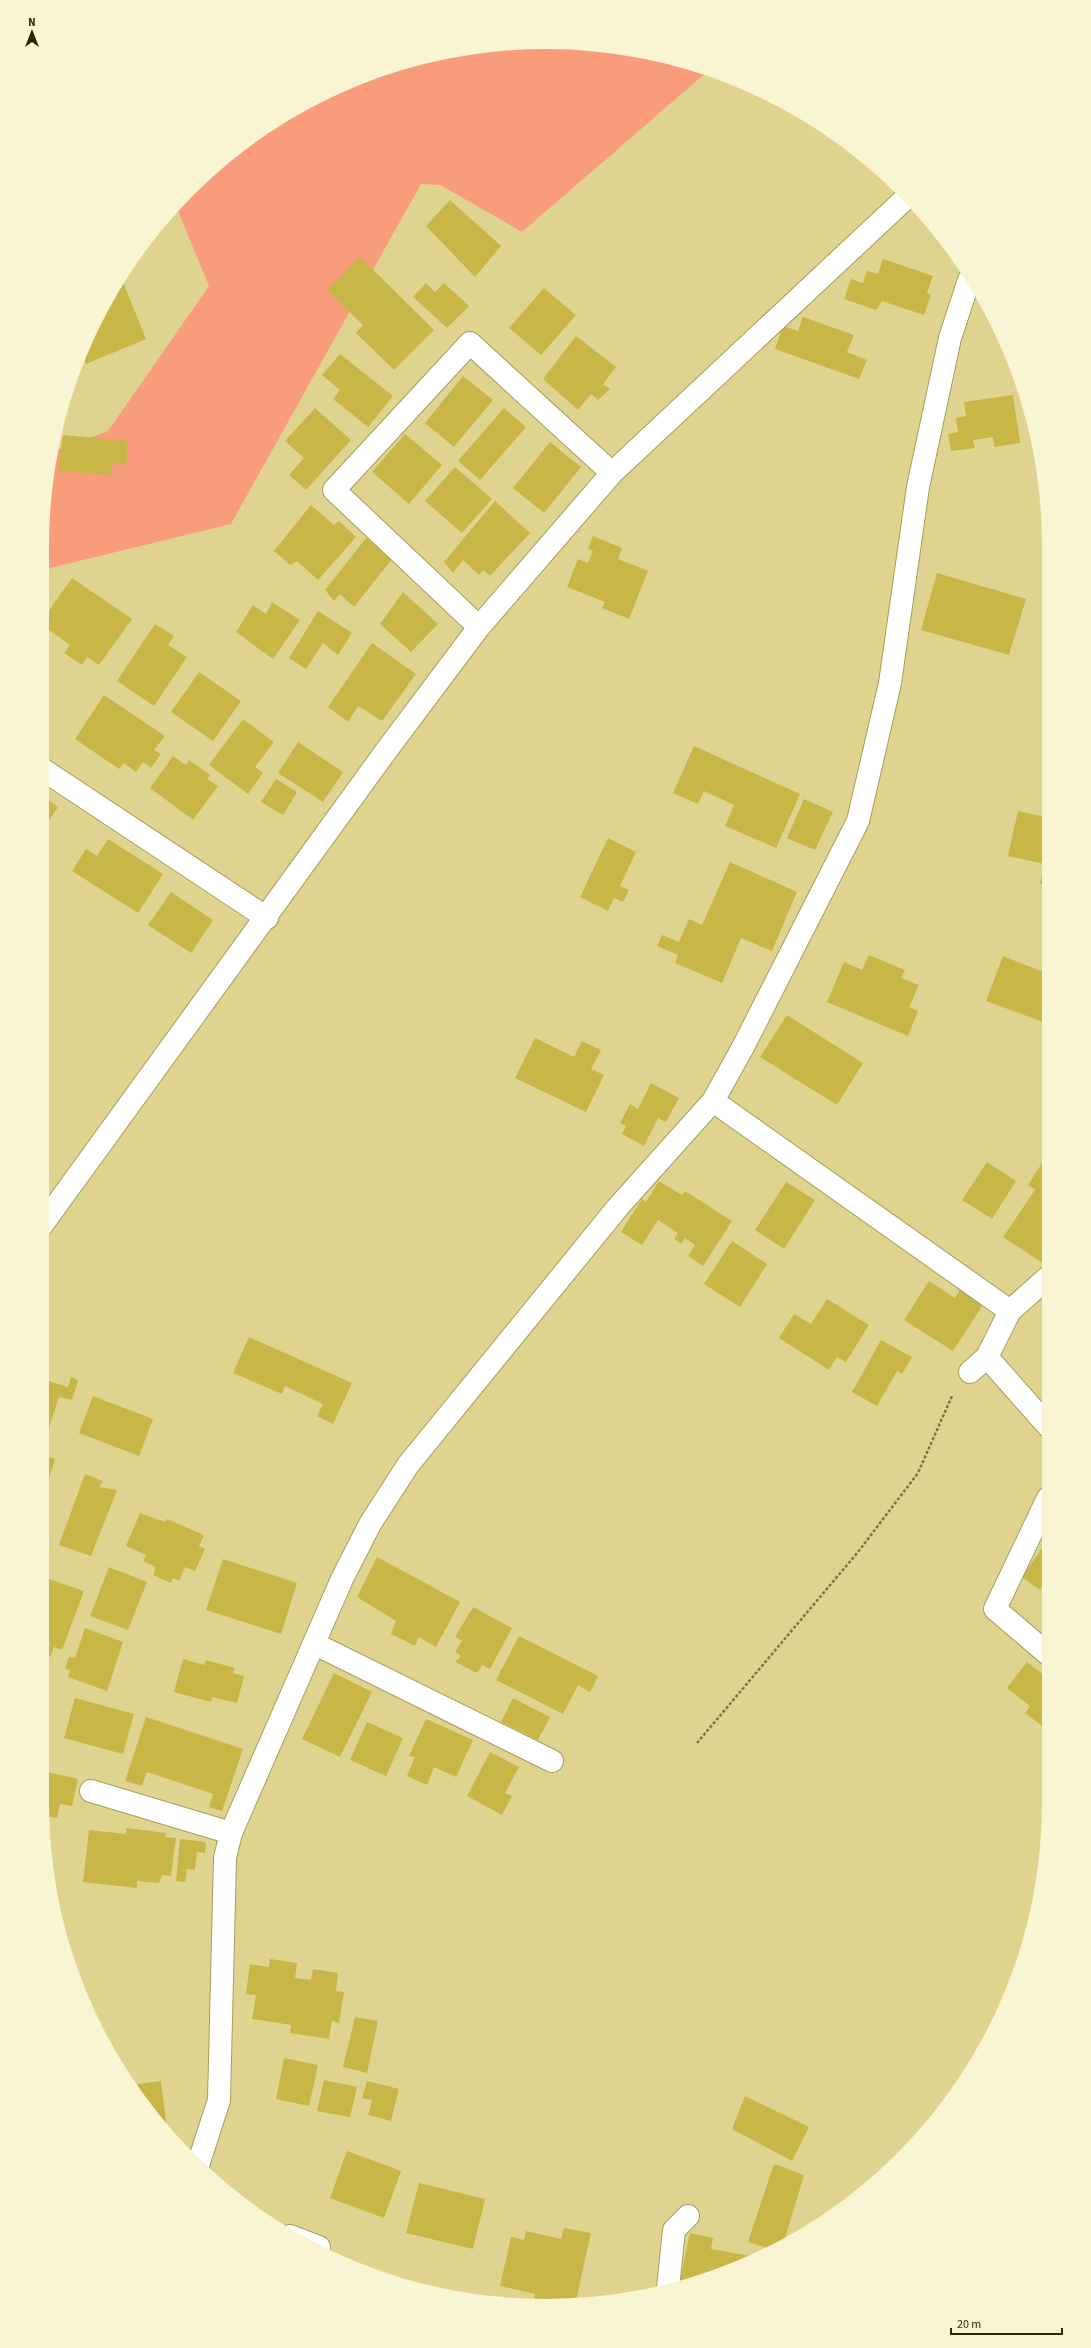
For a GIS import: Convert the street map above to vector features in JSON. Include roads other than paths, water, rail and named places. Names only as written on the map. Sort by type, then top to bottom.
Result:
[{"type":"street","points":[[49,1215],[386,751],[479,627],[612,473],[903,201]]},
{"type":"street","points":[[200,2159],[218,2100],[225,1858],[231,1833],[315,1644],[342,1579],[370,1524],[408,1464],[618,1207],[713,1101],[743,1047],[858,821],[890,684],[918,487],[950,338],[967,285]]},
{"type":"street","points":[[479,627],[334,490],[470,342],[612,473]]},
{"type":"street","points":[[49,774],[266,918]]},
{"type":"street","points":[[713,1101],[1010,1311]]},
{"type":"street","points":[[970,1372],[987,1357],[1010,1311],[1042,1282]]},
{"type":"street","points":[[987,1357],[1042,1419]]},
{"type":"street","points":[[1042,1510],[995,1608],[1042,1650]]},
{"type":"street","points":[[315,1644],[552,1761]]},
{"type":"street","points":[[91,1791],[231,1833]]},
{"type":"street","points":[[668,2283],[674,2230],[688,2216]]}]
